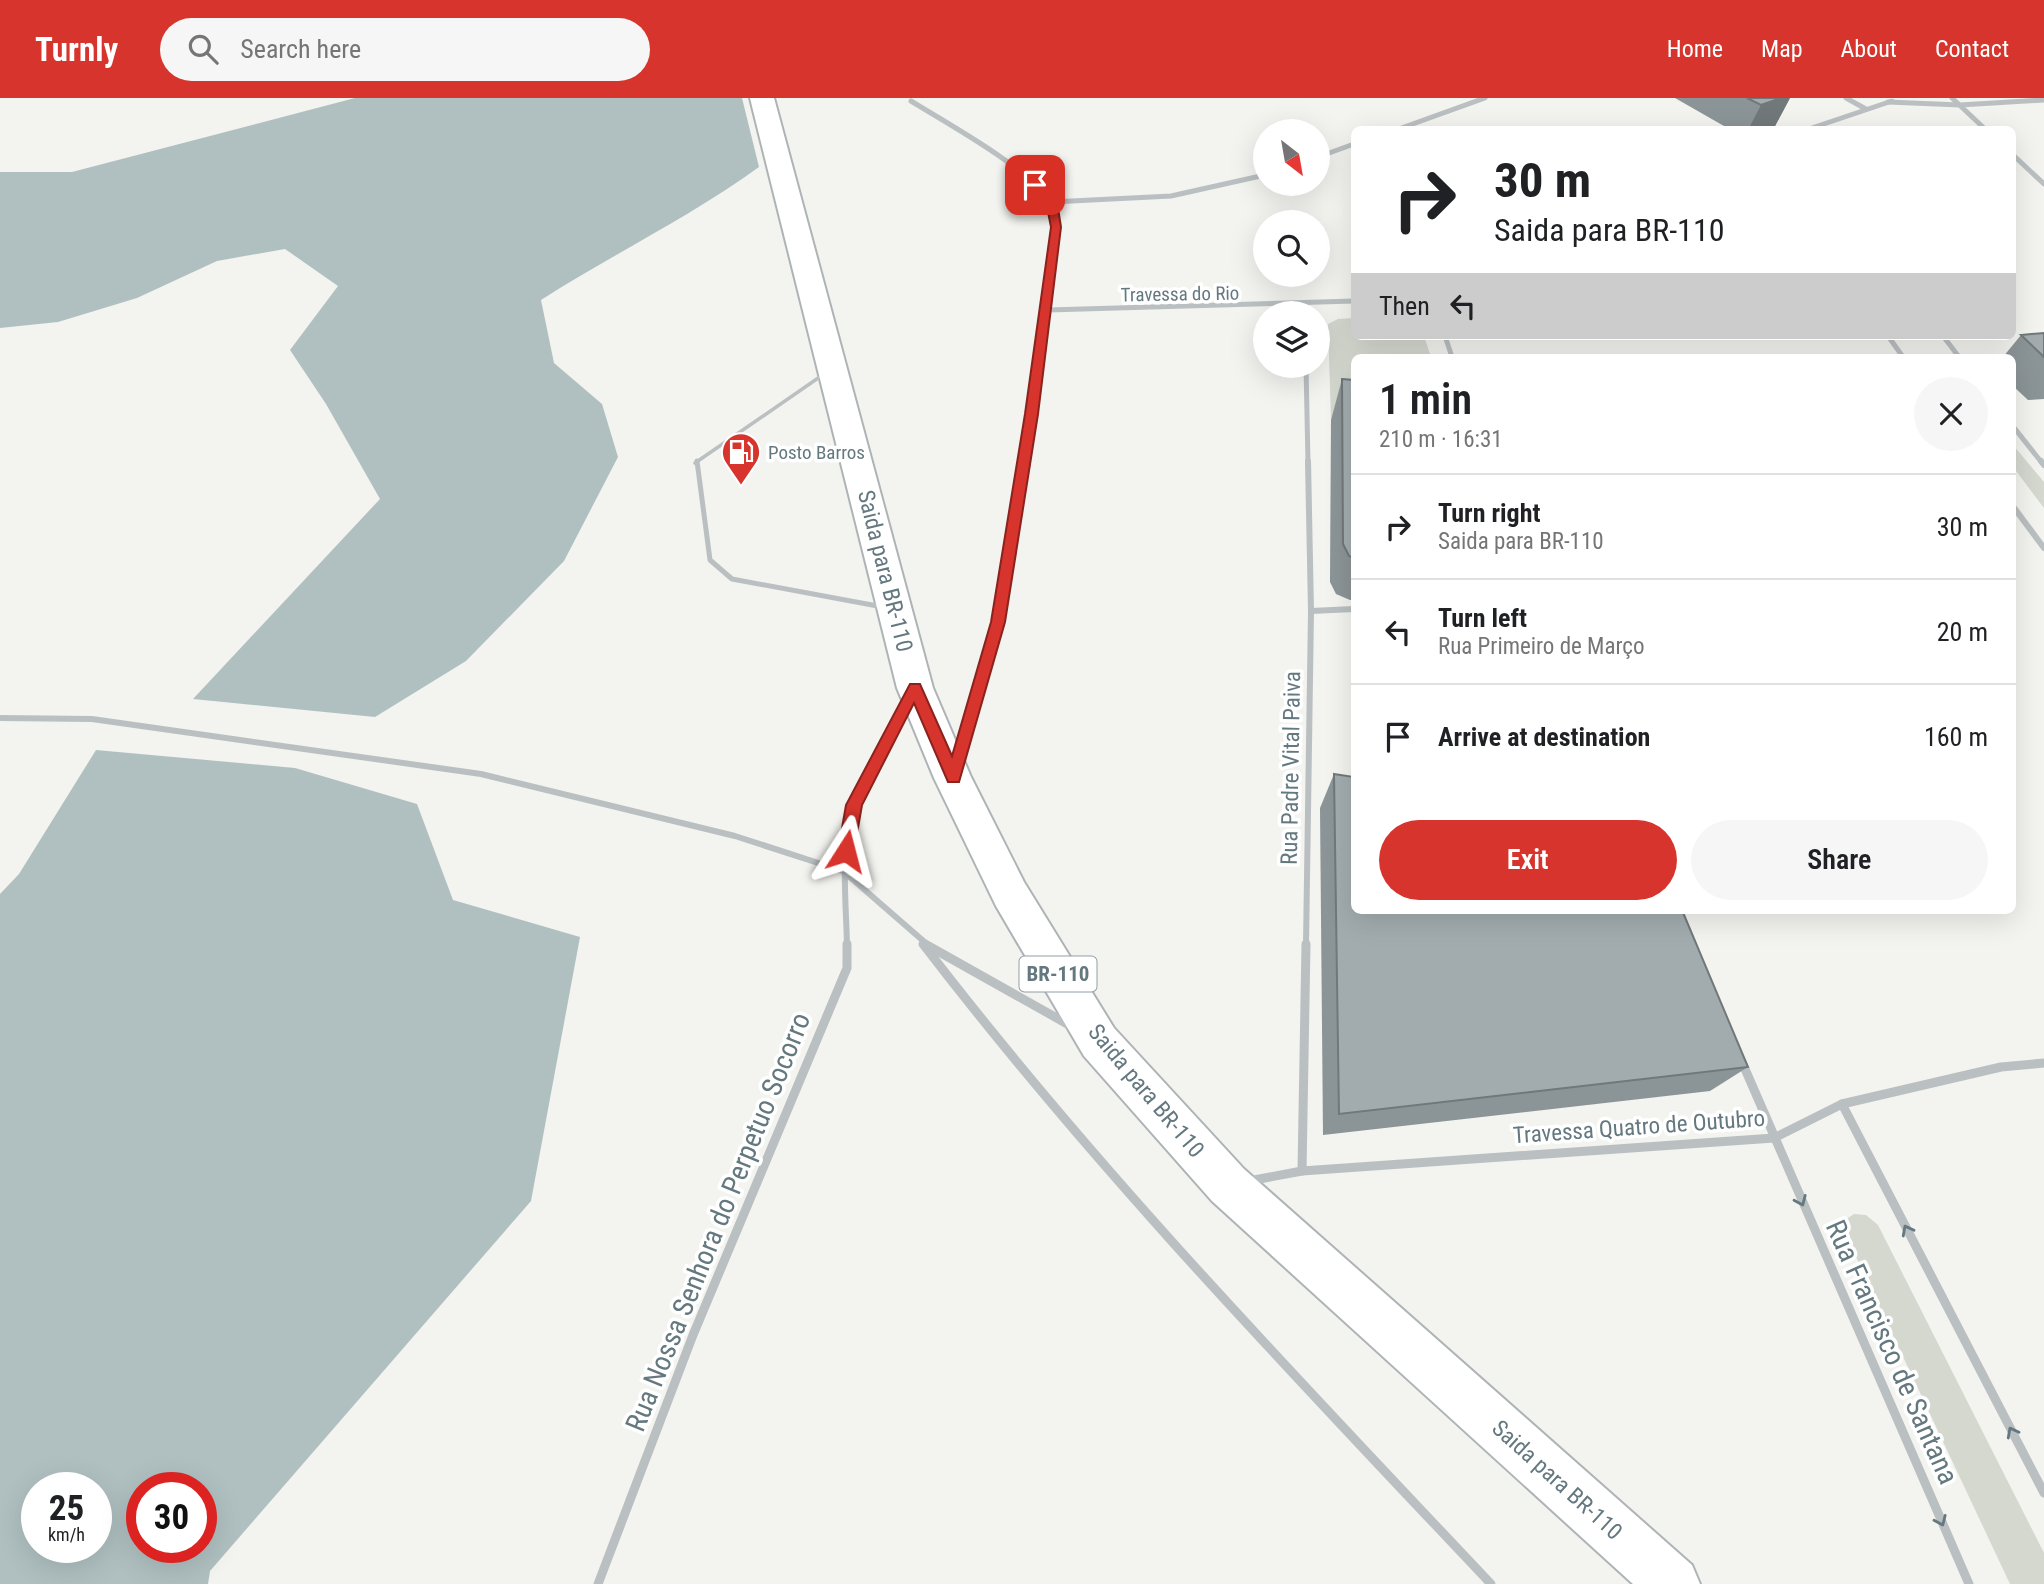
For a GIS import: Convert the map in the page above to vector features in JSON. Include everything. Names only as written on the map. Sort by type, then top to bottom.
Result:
[{"type":"main road","name":"Saida para BR-110","points":[[762,98],[915,688],[953,778],[1010,894],[1099,1042],[1228,1185],[1673,1584]]},
{"type":"street","points":[[1407,126],[1485,98]]},
{"type":"street","points":[[1846,98],[1866,109]]},
{"type":"street","points":[[1817,126],[1899,98]]},
{"type":"street","points":[[1952,98],[1982,126]]},
{"type":"street","points":[[1888,102],[1961,105],[2044,100]]},
{"type":"street","points":[[911,101],[985,148],[1035,185],[1052,202],[1056,227],[1048,310],[998,622],[953,778]]},
{"type":"street","points":[[1330,153],[1351,145]]},
{"type":"street","points":[[2016,158],[2044,184]]},
{"type":"street","points":[[1052,202],[1171,196],[1253,179]]},
{"type":"street","name":"Travessa do Rio","points":[[1330,303],[1351,302]]},
{"type":"street","name":"Travessa do Rio","points":[[1048,310],[1253,306]]},
{"type":"street","points":[[1946,340],[1957,354]]},
{"type":"street","name":"Rua Padre Vital Paiva","points":[[1302,1171],[1311,611],[1306,378]]},
{"type":"street","points":[[2016,430],[2044,465]]},
{"type":"street","points":[[2016,510],[2044,548]]},
{"type":"street","points":[[1311,611],[1351,609]]},
{"type":"street","name":"Rua Nossa Senhora do Perpetuo Socorro","points":[[598,1584],[693,1335],[847,968],[848,927],[843,871],[854,805],[915,688]]},
{"type":"street","points":[[0,718],[92,719],[481,774],[735,836],[843,871],[922,942],[1023,1074],[1151,1222],[1492,1584]]},
{"type":"street","points":[[922,942],[1099,1042]]},
{"type":"street","name":"Rua Francisco de Santana","points":[[1736,1049],[1969,1584]]},
{"type":"street","name":"Travessa Quatro de Outubro","points":[[1228,1185],[1302,1171],[1773,1138],[1842,1104],[2001,1067],[2044,1063]]},
{"type":"street","points":[[1842,1104],[2044,1493]]},
{"type":"lane","points":[[833,368],[695,463],[710,560],[719,571],[732,579],[894,610]]},
{"type":"shaded area","points":[[355,98],[742,98],[759,167],[706,202],[541,300],[554,363],[602,404],[618,457],[564,561],[466,661],[375,717],[193,699],[380,499],[326,404],[290,350],[338,286],[285,249],[217,261],[137,298],[58,322],[0,328],[0,172],[72,172]]},
{"type":"shaded area","points":[[1351,318],[1351,340],[1425,340],[1430,354],[1351,354],[1351,420],[1331,420],[1330,323],[1338,319]]},
{"type":"shaded area","points":[[2016,449],[2044,482],[2044,508],[2016,471]]},
{"type":"shaded area","points":[[96,750],[295,768],[417,804],[453,900],[580,937],[531,1201],[217,1563],[217,1472],[126,1472],[126,1563],[217,1563],[210,1571],[208,1584],[0,1584],[0,894],[19,874]]},
{"type":"shaded area","points":[[1854,1214],[1866,1215],[1878,1225],[2044,1553],[2044,1584],[2010,1584],[1843,1229],[1845,1220]]},
{"type":"building","points":[[1747,98],[1781,98],[1761,105]]},
{"type":"building","points":[[2044,333],[2044,357],[2021,335]]},
{"type":"building","points":[[1342,379],[1351,380],[1351,557],[1343,544]]},
{"type":"building","points":[[1334,774],[1351,777],[1351,914],[1684,914],[1748,1067],[1339,1114]]},
{"type":"place","name":"Posto Barros","points":[[741,486]]},
{"type":"route","points":[[846,851],[854,805],[915,688],[953,778],[998,622],[1048,310],[1054,255],[1056,227],[1052,202],[1035,185]]}]
